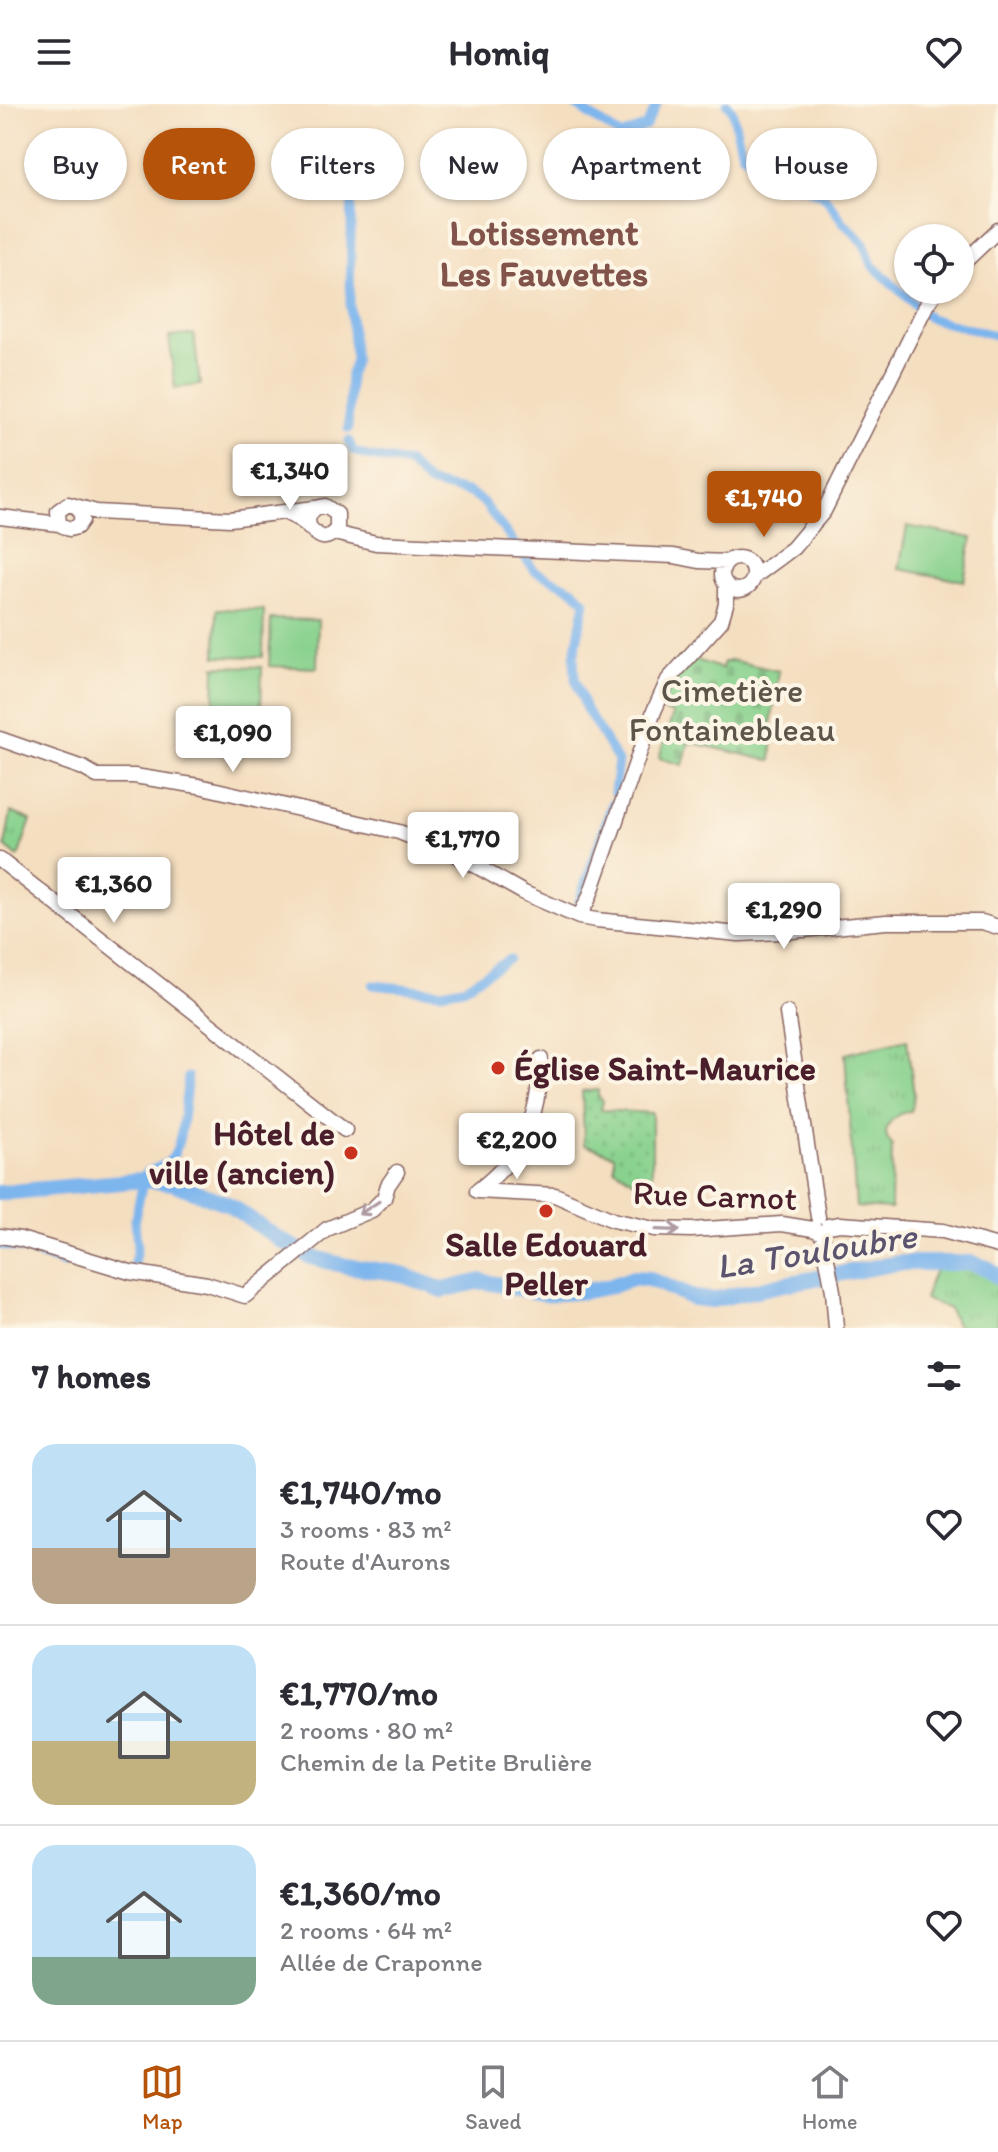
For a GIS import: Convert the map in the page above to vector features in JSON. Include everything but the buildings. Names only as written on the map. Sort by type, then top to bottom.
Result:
[{"type":"street","points":[[974,253],[998,230]]},
{"type":"street","points":[[752,570],[793,548],[824,511],[927,304]]},
{"type":"street","points":[[58,519],[64,505],[72,504],[81,514]]},
{"type":"street","points":[[81,514],[96,512],[230,519],[331,507],[337,514],[336,528]]},
{"type":"street","points":[[309,528],[308,517],[315,508]]},
{"type":"street","points":[[284,512],[303,521],[320,536],[336,528],[376,543],[674,556],[699,561],[729,578],[750,585],[752,570]]},
{"type":"street","points":[[58,519],[65,529],[73,529],[81,514]]},
{"type":"street","points":[[0,517],[58,519]]},
{"type":"street","points":[[579,917],[589,898],[668,680],[721,621],[729,578],[741,559],[752,570]]},
{"type":"street","points":[[0,739],[83,768],[97,776],[134,776],[199,786],[354,821],[430,843],[524,893],[579,917],[739,934],[886,922],[982,922],[998,927]]},
{"type":"street","points":[[0,860],[345,1130]]},
{"type":"street","points":[[787,1013],[836,1328]]},
{"type":"street","name":"Rue Carnot","points":[[541,1059],[539,1098],[524,1139],[507,1163],[477,1191],[555,1195],[613,1220],[654,1229],[840,1224],[943,1231],[998,1246]]},
{"type":"street","points":[[0,1236],[20,1239],[130,1272],[207,1284],[245,1296],[327,1229],[372,1210],[384,1198],[397,1172]]},
{"type":"green space","points":[[194,334],[200,385],[175,388],[169,337]]},
{"type":"green space","points":[[907,526],[972,538],[964,581],[899,569]]},
{"type":"green space","points":[[217,609],[264,610],[263,657],[216,656]]},
{"type":"green space","points":[[271,619],[318,620],[317,668],[269,666]]},
{"type":"green space","name":"Cimetière Fontainebleau","points":[[694,659],[722,669],[724,662],[730,660],[779,671],[770,732],[773,734],[771,761],[689,742],[683,765],[659,758],[673,714],[659,709],[676,678]]},
{"type":"green space","points":[[215,666],[262,667],[261,714],[214,713]]},
{"type":"green space","points":[[11,812],[31,820],[18,857],[5,846]]},
{"type":"green space","points":[[907,1039],[914,1095],[911,1111],[894,1118],[887,1128],[892,1145],[891,1209],[856,1207],[845,1054]]},
{"type":"green space","points":[[598,1090],[598,1096],[603,1101],[601,1110],[652,1113],[652,1192],[614,1168],[614,1155],[584,1144],[582,1091]]},
{"type":"green space","points":[[940,1256],[975,1260],[998,1270],[998,1328],[961,1328],[956,1325],[949,1309],[924,1299]]},
{"type":"waterway","points":[[573,104],[621,136],[646,126],[657,104]]},
{"type":"waterway","points":[[727,104],[732,110],[742,153],[746,157]]},
{"type":"waterway","points":[[348,429],[350,375],[355,360],[350,306],[352,200]]},
{"type":"waterway","points":[[827,200],[864,243],[872,265],[918,308]]},
{"type":"waterway","points":[[925,314],[929,318],[998,336]]},
{"type":"waterway","points":[[349,441],[353,451],[408,463],[428,483],[470,493],[483,502],[535,571],[574,590],[585,602],[574,657],[575,679],[586,709],[618,761],[614,792]]},
{"type":"waterway","points":[[576,910],[612,803]]},
{"type":"waterway","points":[[373,985],[441,992],[463,988],[509,959]]},
{"type":"waterway","points":[[134,1263],[137,1248],[135,1218],[145,1173],[166,1163],[176,1151],[188,1077]]},
{"type":"waterway","name":"La Touloubre","points":[[0,1193],[143,1180],[173,1183],[228,1204],[311,1257],[346,1266],[397,1273],[443,1290],[481,1281],[547,1294],[586,1291],[633,1278],[649,1279],[693,1298],[712,1300],[898,1263],[971,1263],[987,1268],[998,1277]]},
{"type":"waterway","points":[[0,1245],[22,1249],[64,1264]]},
{"type":"waterway","points":[[99,1272],[131,1279]]},
{"type":"place","name":"Église Saint-Maurice","points":[[498,1068]]},
{"type":"place","name":"Hôtel de ville (ancien)","points":[[351,1153]]},
{"type":"place","name":"Salle Edouard Peller","points":[[546,1211]]},
{"type":"district","name":"Lotissement Les Fauvettes","points":[[544,252]]}]
